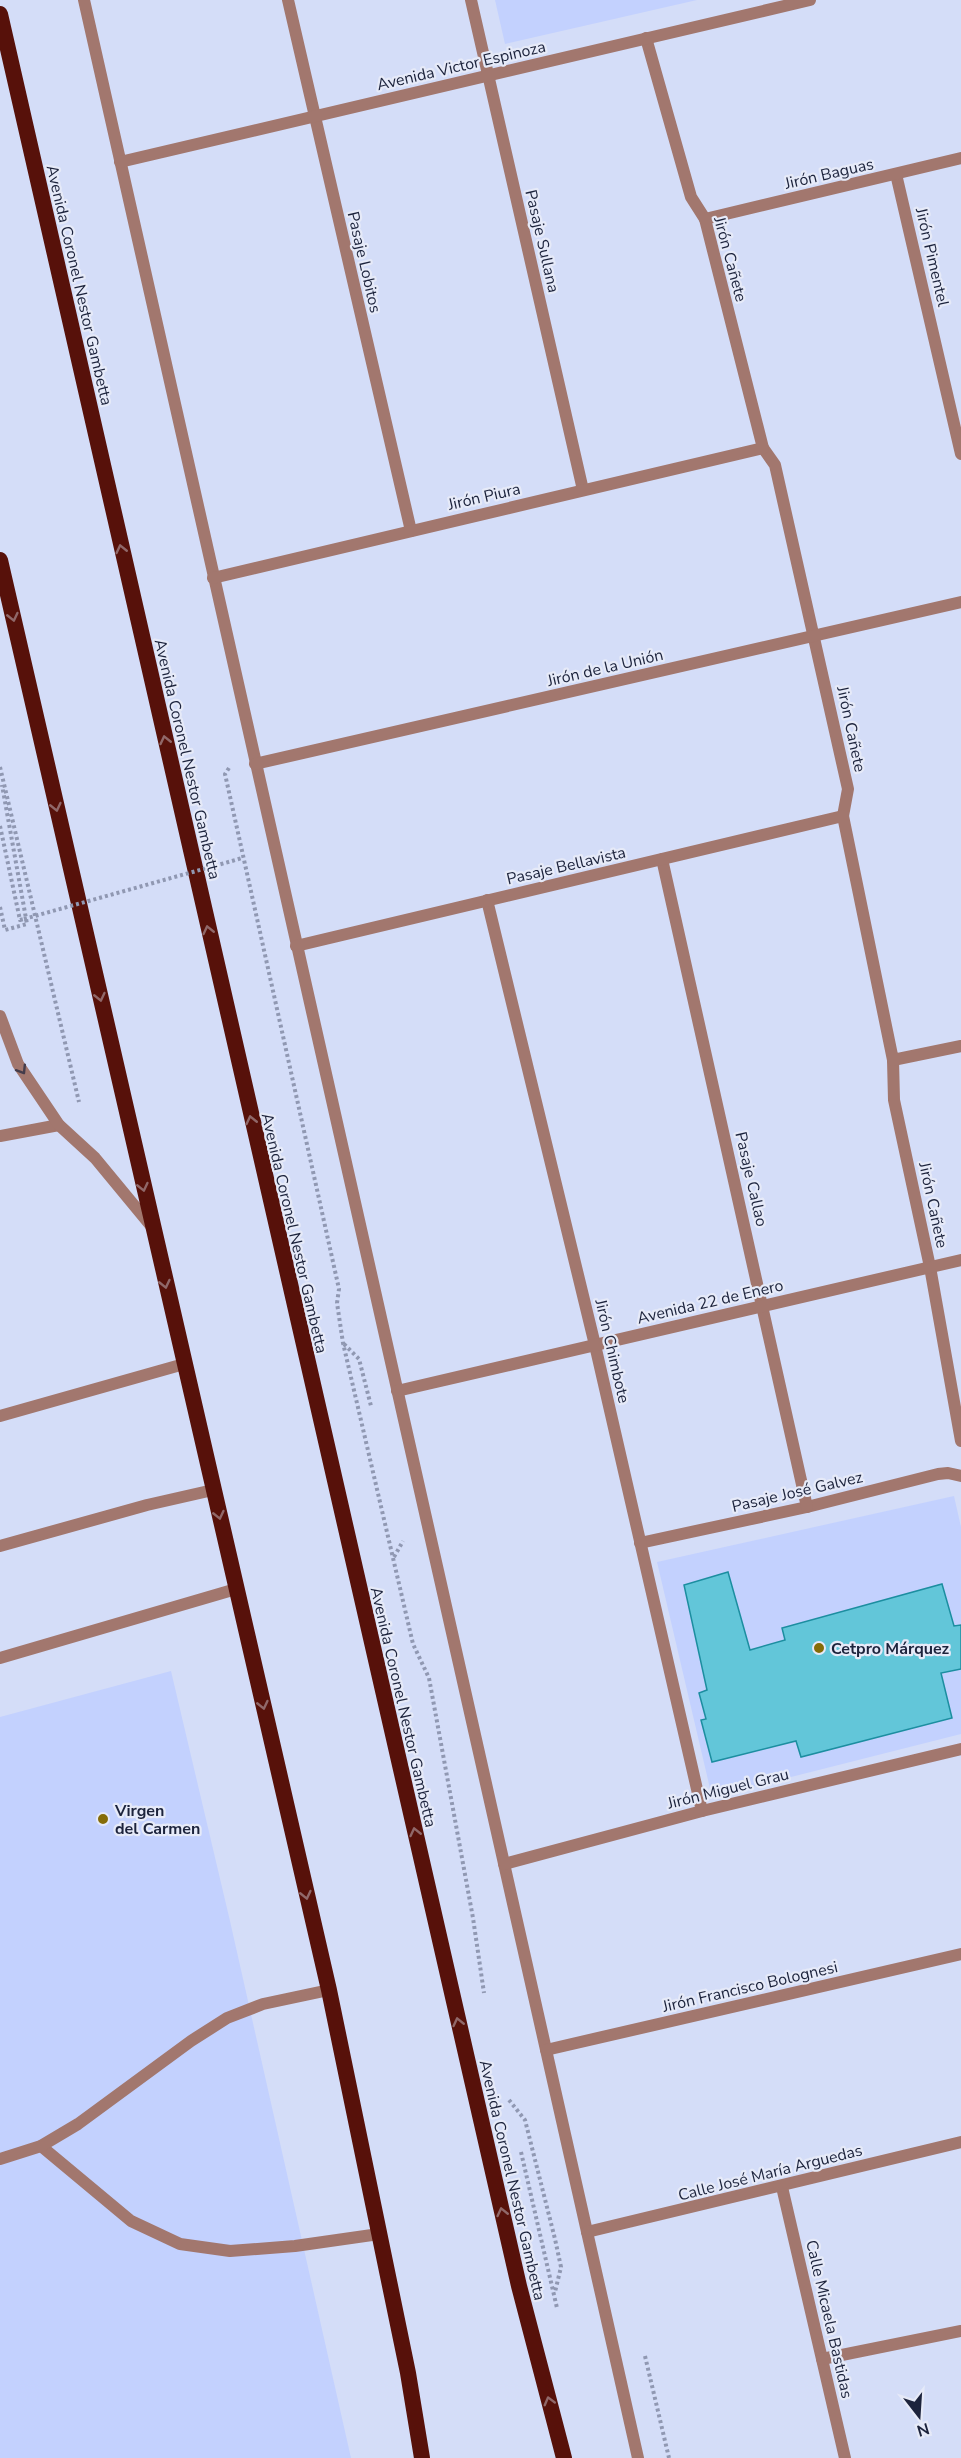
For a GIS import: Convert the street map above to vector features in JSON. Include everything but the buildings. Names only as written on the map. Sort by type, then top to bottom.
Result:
[{"type":"highway","name":"Avenida Coronel Nestor Gambetta","points":[[0,14],[500,2204],[564,2458]]},
{"type":"highway","points":[[0,560],[328,1990],[408,2373],[422,2458]]},
{"type":"street","points":[[84,0],[638,2458]]},
{"type":"street","name":"Pasaje Lobitos","points":[[288,0],[411,531]]},
{"type":"street","name":"Pasaje Sullana","points":[[471,0],[583,490]]},
{"type":"street","name":"Avenida Victor Espinoza","points":[[120,162],[810,0]]},
{"type":"street","name":"Jirón Cañete","points":[[646,38],[691,197],[705,219],[763,448],[776,465],[815,635],[848,789],[843,816],[893,1060],[894,1100],[930,1267],[961,1441]]},
{"type":"street","name":"Jirón Baguas","points":[[705,219],[961,158]]},
{"type":"street","name":"Jirón Pimentel","points":[[896,174],[961,454]]},
{"type":"street","name":"Jirón Piura","points":[[213,578],[763,448]]},
{"type":"street","name":"Jirón de la Unión","points":[[255,764],[961,602]]},
{"type":"street","name":"Pasaje Bellavista","points":[[296,946],[843,816]]},
{"type":"street","name":"Pasaje Callao","points":[[662,859],[764,1306],[807,1507]]},
{"type":"street","name":"Jirón Chimbote","points":[[487,900],[595,1345],[702,1811]]},
{"type":"street","points":[[0,1016],[18,1065],[59,1125],[95,1158],[152,1227]]},
{"type":"street","points":[[893,1060],[961,1046]]},
{"type":"street","points":[[0,1136],[59,1125]]},
{"type":"street","name":"Avenida 22 de Enero","points":[[397,1391],[961,1260]]},
{"type":"street","points":[[0,1416],[184,1364]]},
{"type":"street","name":"Pasaje José Galvez","points":[[640,1543],[807,1507],[938,1474],[948,1473],[961,1476]]},
{"type":"street","points":[[0,1545],[147,1505],[213,1490]]},
{"type":"street","points":[[0,1658],[236,1589]]},
{"type":"street","name":"Jirón Miguel Grau","points":[[504,1864],[702,1811],[961,1749]]},
{"type":"street","name":"Jirón Francisco Bolognesi","points":[[546,2050],[961,1954]]},
{"type":"street","points":[[0,2159],[41,2146],[78,2124],[191,2041],[227,2018],[263,2004],[328,1990]]},
{"type":"street","name":"Calle José María Arguedas","points":[[587,2232],[783,2187],[961,2142]]},
{"type":"street","points":[[41,2146],[131,2221],[180,2244],[230,2251],[296,2246],[379,2234]]},
{"type":"street","name":"Calle Micaela Bastidas","points":[[783,2187],[845,2458]]},
{"type":"street","points":[[822,2359],[961,2331]]},
{"type":"path","points":[[0,767],[79,1102]]},
{"type":"path","points":[[225,774],[339,1289],[337,1303],[343,1343],[413,1644],[429,1678],[485,1996]]},
{"type":"path","points":[[0,775],[27,924],[5,930],[0,907]]},
{"type":"path","points":[[0,826],[20,920],[242,858]]},
{"type":"path","points":[[343,1343],[359,1359],[369,1399]]},
{"type":"path","points":[[506,2088],[511,2111]]},
{"type":"path","points":[[509,2100],[525,2120],[555,2240],[561,2267],[554,2295]]},
{"type":"path","points":[[519,2146],[560,2318]]},
{"type":"shaded area","points":[[495,0],[697,0],[505,44]]},
{"type":"shaded area","name":"Cetpro Márquez","points":[[954,1496],[961,1527],[961,1734],[712,1797],[657,1562]]},
{"type":"shaded area","points":[[171,1671],[351,2458],[0,2458],[0,1717]]},
{"type":"place","name":"Cetpro Márquez","points":[[819,1648]]},
{"type":"place","name":"Virgen del Carmen","points":[[103,1819]]}]
